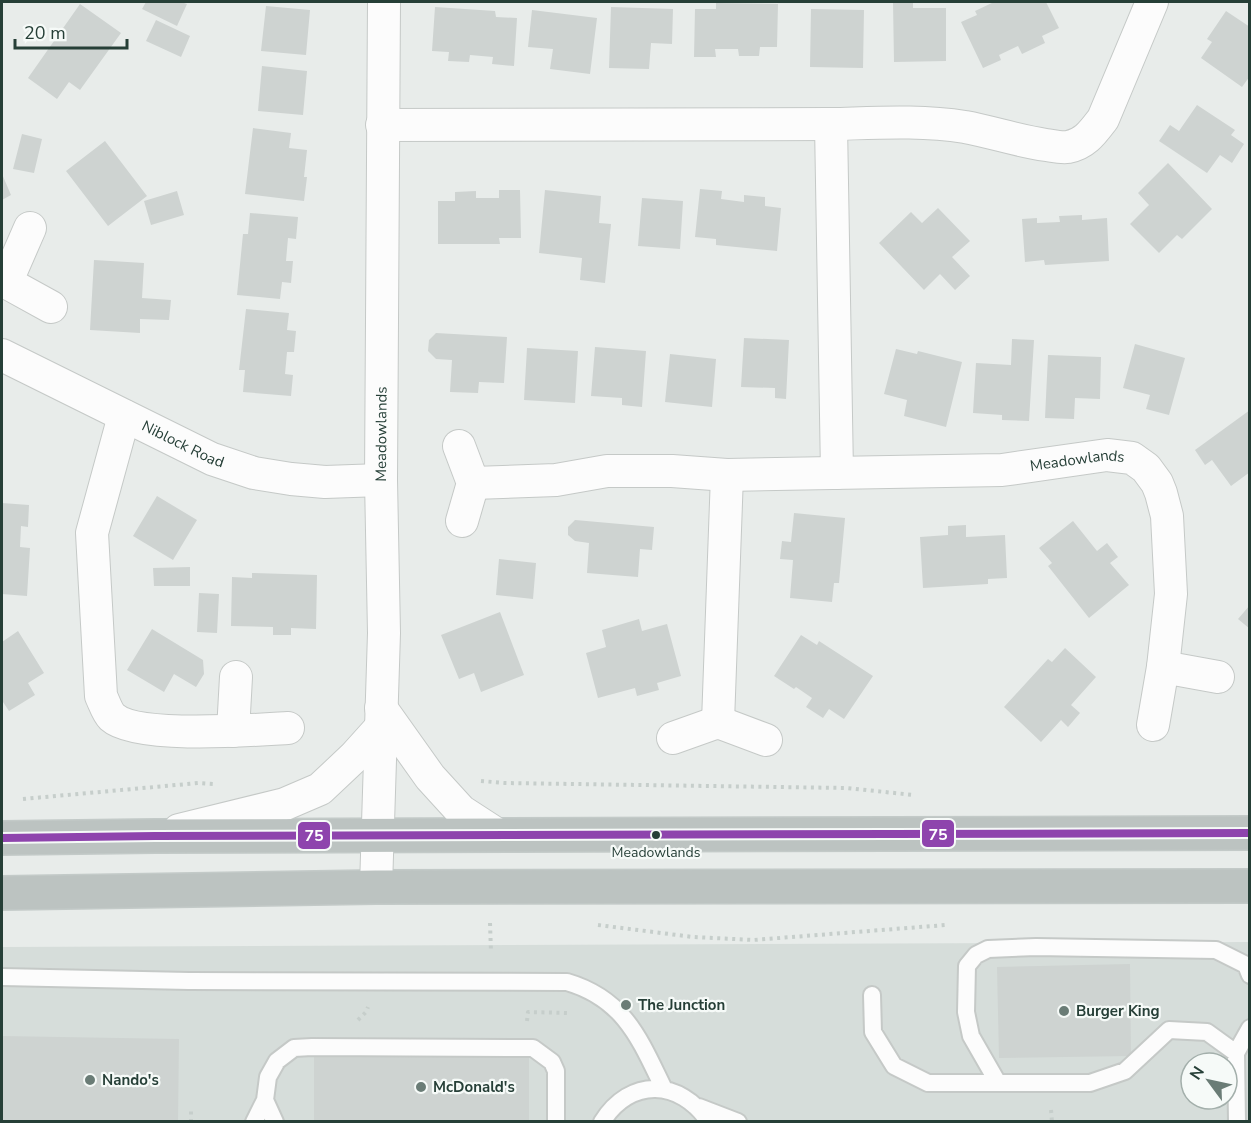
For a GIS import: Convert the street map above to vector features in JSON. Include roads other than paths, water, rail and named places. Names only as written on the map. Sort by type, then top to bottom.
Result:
[{"type":"highway","points":[[2,838],[1250,833]]},
{"type":"highway","points":[[2,893],[376,888],[1250,886]]},
{"type":"street","name":"Meadowlands","points":[[376,888],[384,633],[381,480],[384,2]]},
{"type":"street","points":[[382,125],[932,123],[966,127],[1032,143],[1065,148],[1079,144],[1091,135],[1103,119],[1152,2]]},
{"type":"street","points":[[831,124],[837,473]]},
{"type":"street","points":[[30,228],[4,282],[51,307]]},
{"type":"street","name":"Niblock Road","points":[[2,355],[212,459],[254,473],[326,482],[381,480]]},
{"type":"street","points":[[124,416],[92,533],[101,696],[111,716],[131,727],[203,732],[288,728]]},
{"type":"street","points":[[459,446],[473,483],[462,520]]},
{"type":"street","name":"Meadowlands","points":[[473,483],[556,480],[608,471],[672,471],[727,475],[1002,471],[1107,455],[1122,455],[1140,462],[1146,468],[1161,493],[1167,516],[1171,594],[1163,667],[1152,725]]},
{"type":"street","points":[[718,722],[727,475]]},
{"type":"street","points":[[1163,667],[1218,677]]},
{"type":"street","points":[[233,731],[236,677]]},
{"type":"street","points":[[155,836],[285,804],[320,789],[354,757],[381,718],[461,811],[498,835]]},
{"type":"street","points":[[673,738],[718,722],[766,740]]},
{"type":"lane","points":[[998,1083],[971,1036],[966,1012],[967,966],[976,955],[988,949],[1036,947],[1216,950],[1246,965],[1250,975]]},
{"type":"lane","points":[[2,978],[189,981],[556,981],[587,988],[610,1003],[633,1027],[664,1089]]},
{"type":"lane","points":[[872,994],[873,1032],[894,1066],[928,1083],[1090,1083],[1125,1071],[1169,1030],[1207,1032],[1233,1051]]},
{"type":"lane","points":[[1237,1051],[1250,1028]]},
{"type":"lane","points":[[254,1122],[265,1100],[268,1077],[277,1061],[294,1048],[533,1048],[552,1062],[556,1071],[556,1122]]},
{"type":"lane","points":[[602,1122],[613,1106],[628,1095],[646,1089],[664,1089],[683,1095],[699,1107],[738,1122]]},
{"type":"lane","points":[[265,1100],[275,1122]]},
{"type":"lane","points":[[699,1107],[709,1122]]},
{"type":"place","name":"Meadowlands","points":[[656,835]]},
{"type":"place","name":"The Junction","points":[[626,1005]]},
{"type":"place","name":"Burger King","points":[[1064,1011]]},
{"type":"place","name":"Nando's","points":[[90,1080]]},
{"type":"place","name":"McDonald's","points":[[421,1087]]}]
